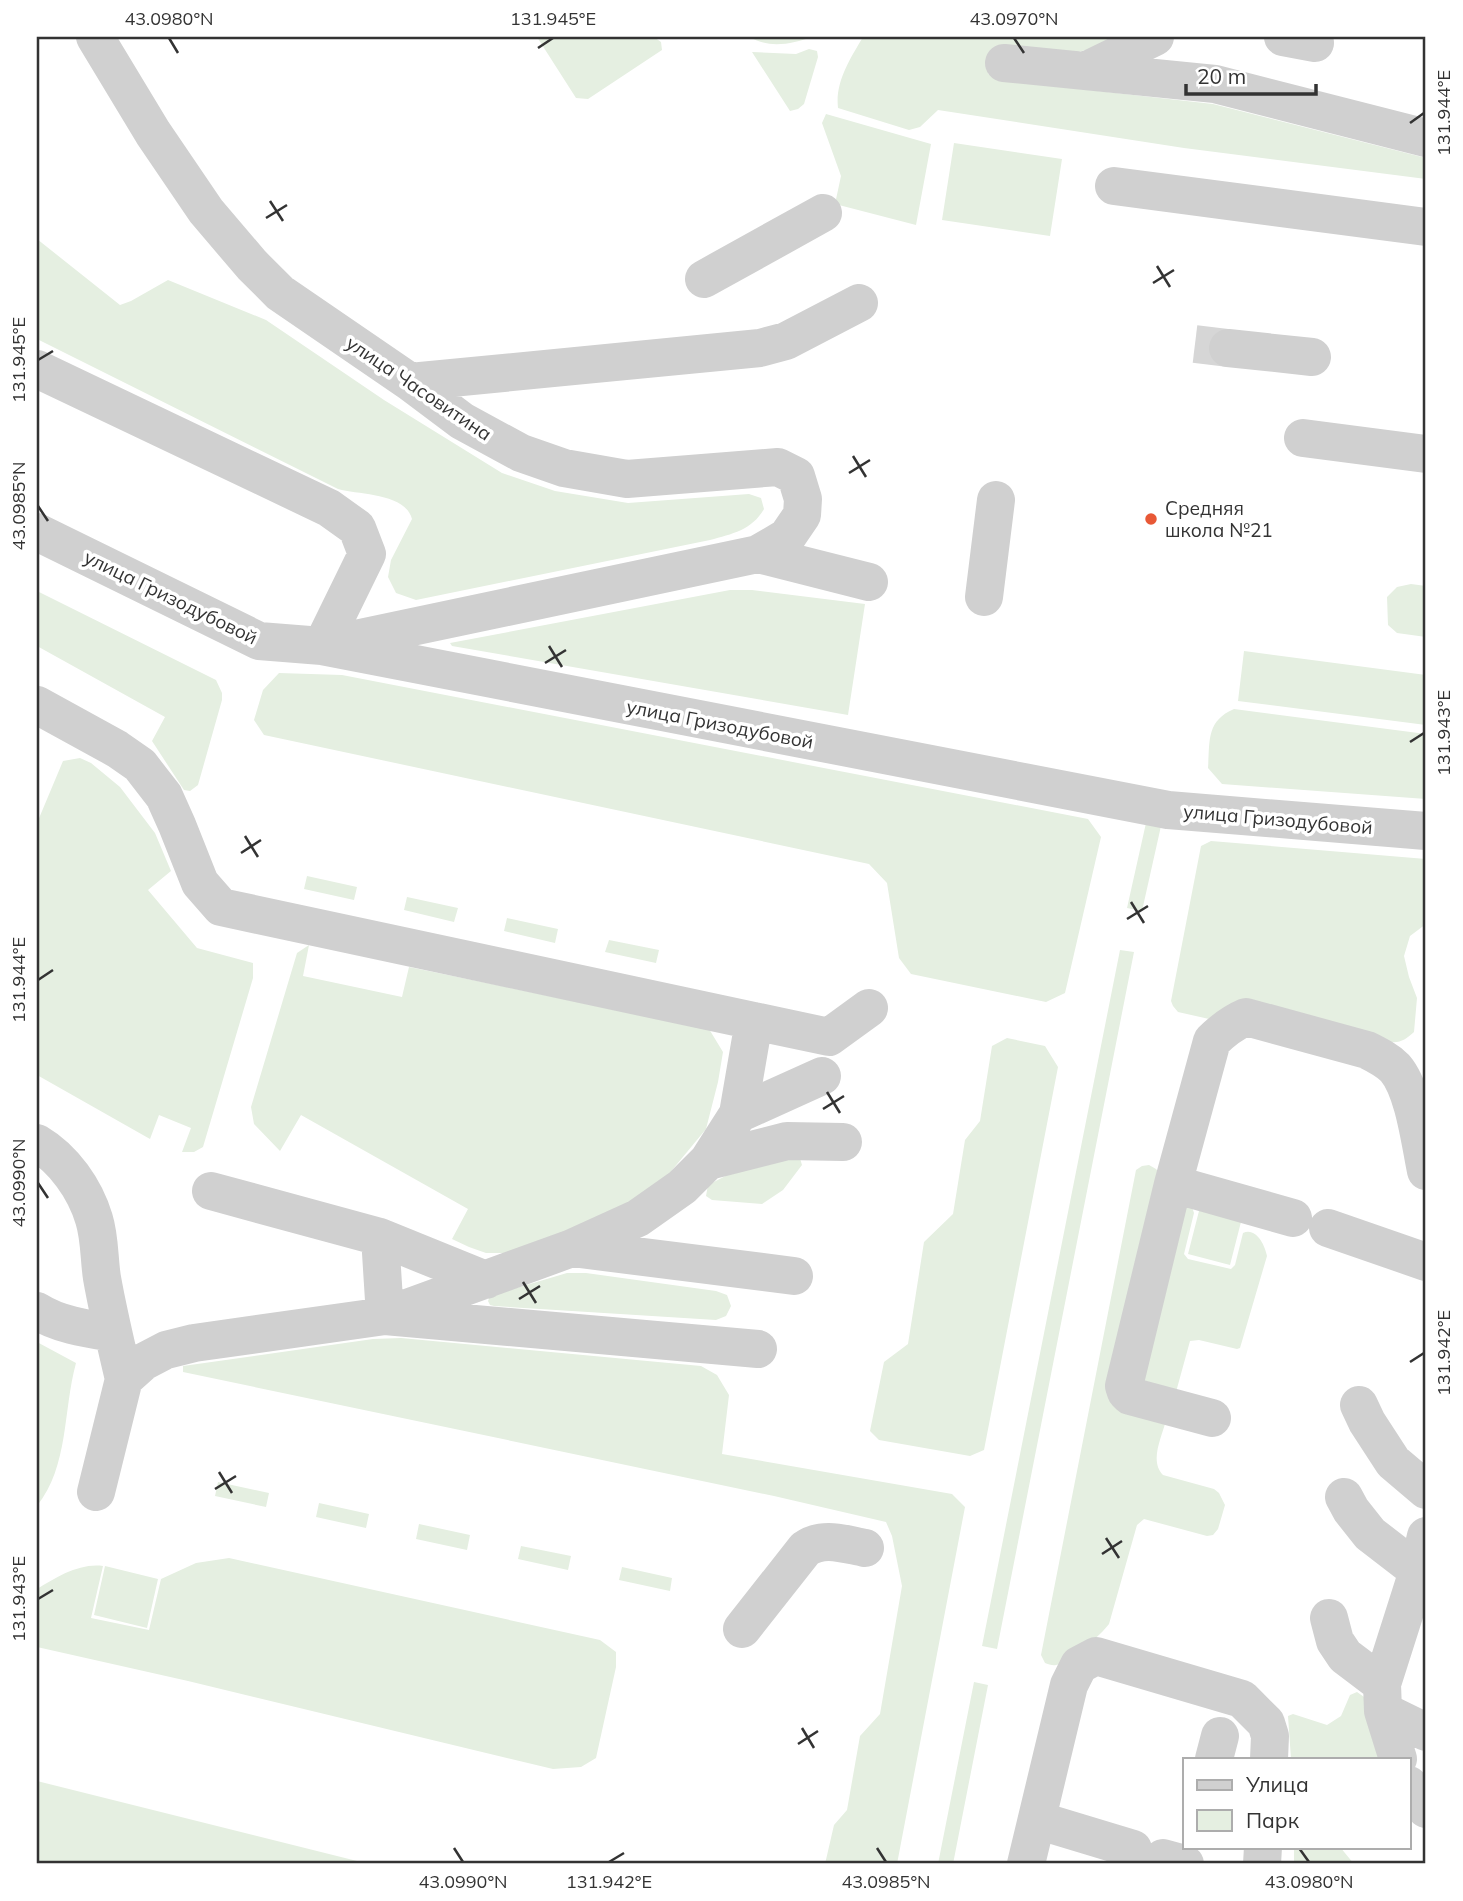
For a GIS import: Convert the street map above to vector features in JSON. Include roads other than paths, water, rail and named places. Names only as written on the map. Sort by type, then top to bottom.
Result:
[{"type":"street","name":"улица Часовитина","points":[[94,37],[153,133],[206,211],[252,265],[280,293],[462,421],[521,453],[564,468],[627,479],[778,467],[796,476],[803,499],[802,515],[787,537],[758,554],[322,646]]},
{"type":"street","points":[[1085,71],[1155,37]]},
{"type":"street","points":[[1004,63],[1216,84],[1426,138]]},
{"type":"street","points":[[1114,186],[1426,227]]},
{"type":"street","points":[[704,279],[822,213]]},
{"type":"street","points":[[410,382],[760,348],[786,341],[859,303]]},
{"type":"street","points":[[1228,348],[1312,357]]},
{"type":"street","points":[[37,369],[329,508],[357,528],[367,554],[322,646]]},
{"type":"street","points":[[1303,438],[1426,454]]},
{"type":"street","points":[[984,597],[996,500]]},
{"type":"street","name":"улица Гризодубовой","points":[[37,532],[259,641],[322,646],[1168,810],[1426,831]]},
{"type":"street","points":[[758,554],[869,582]]},
{"type":"street","points":[[37,705],[117,749],[140,765],[164,796],[200,883],[221,907],[829,1037],[869,1008]]},
{"type":"street","points":[[1212,1418],[1130,1396],[1124,1386],[1173,1184],[1212,1041],[1223,1029],[1246,1017],[1367,1050],[1382,1057],[1395,1068],[1418,1104],[1426,1171]]},
{"type":"street","points":[[124,1379],[144,1362],[166,1350],[194,1343],[385,1316],[572,1248],[638,1218],[682,1187],[708,1161],[738,1114],[754,1021]]},
{"type":"street","points":[[738,1114],[822,1076]]},
{"type":"street","points":[[708,1161],[787,1141],[843,1142]]},
{"type":"street","points":[[37,1143],[51,1152],[70,1172],[85,1197],[94,1220],[102,1276],[124,1379],[96,1492]]},
{"type":"street","points":[[1173,1184],[1310,1223],[1426,1262]]},
{"type":"street","points":[[211,1191],[380,1237],[486,1280]]},
{"type":"street","points":[[380,1237],[385,1316]]},
{"type":"street","points":[[572,1248],[794,1276]]},
{"type":"street","points":[[37,1311],[44,1316],[78,1327],[113,1333]]},
{"type":"street","points":[[385,1316],[758,1349]]},
{"type":"street","points":[[1359,1405],[1393,1462],[1426,1490]]},
{"type":"street","points":[[1344,1497],[1370,1534],[1422,1554],[1382,1698],[1398,1758]]},
{"type":"street","points":[[741,1629],[805,1549],[813,1543],[825,1541],[865,1548]]},
{"type":"street","points":[[1329,1618],[1335,1642],[1345,1656],[1382,1698],[1426,1732]]},
{"type":"street","points":[[1026,1864],[1069,1685],[1079,1665],[1096,1656],[1242,1699],[1266,1723],[1270,1736],[1269,1758]]},
{"type":"street","points":[[1410,1785],[1426,1809]]},
{"type":"street","points":[[1037,1820],[1171,1856]]},
{"type":"tunnel","points":[[1195,344],[1228,348]]},
{"type":"place","name":"Средняя школа №21","points":[[1151,519]]}]
